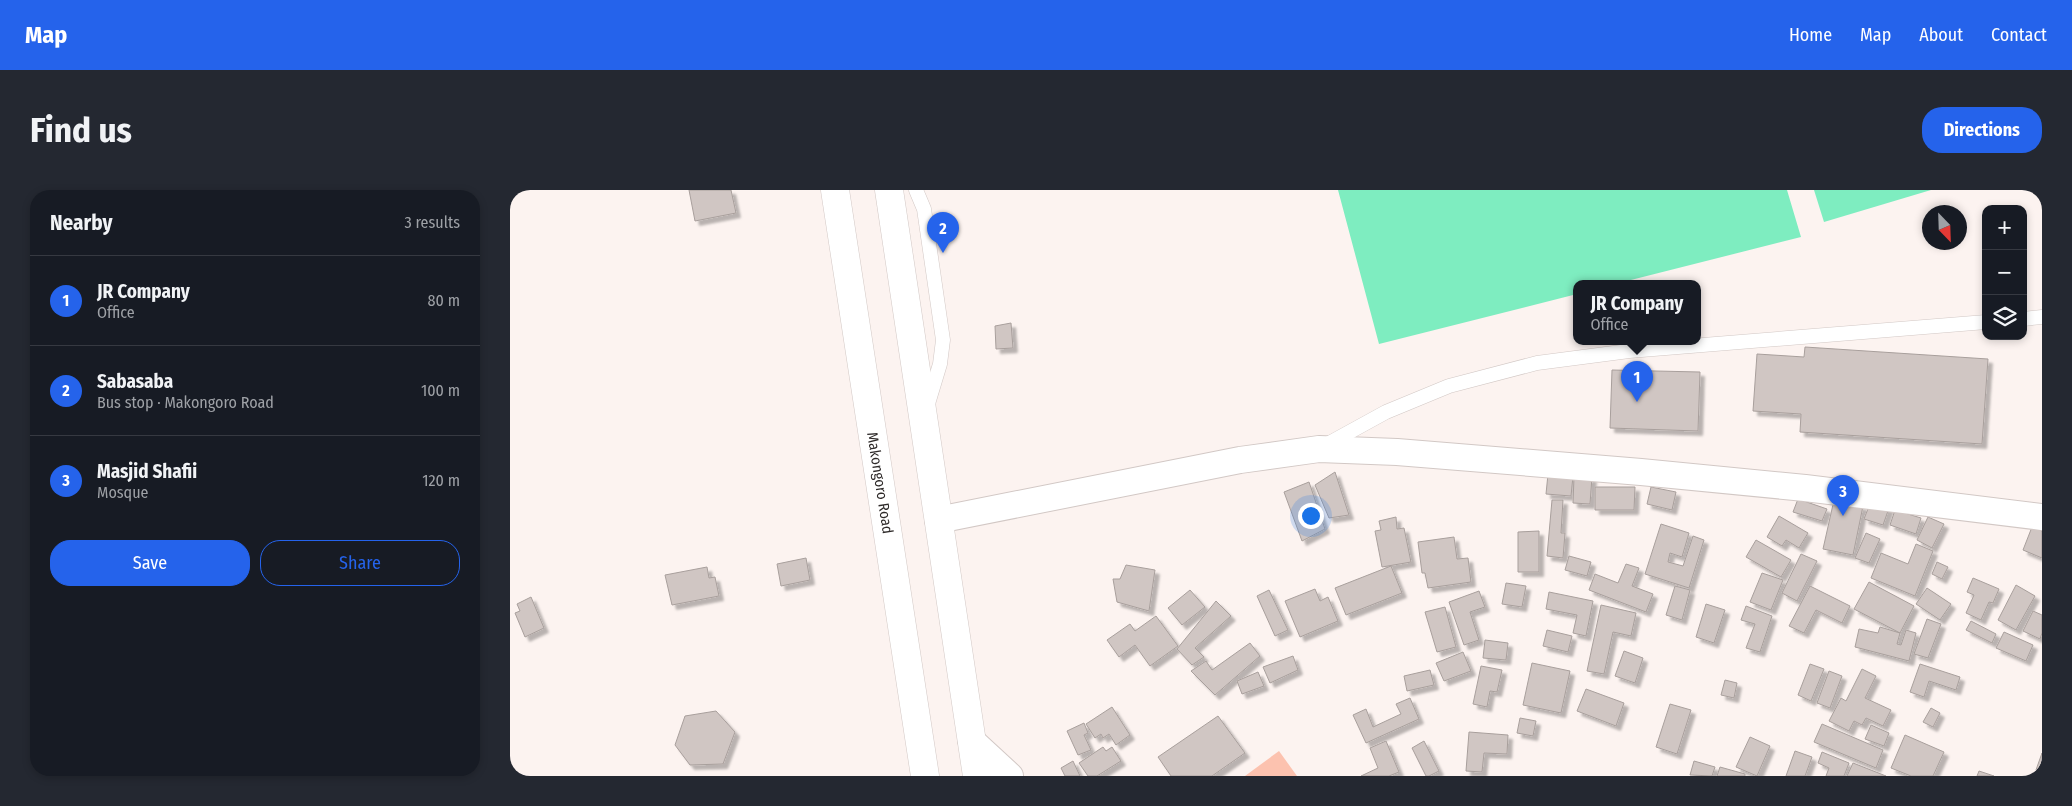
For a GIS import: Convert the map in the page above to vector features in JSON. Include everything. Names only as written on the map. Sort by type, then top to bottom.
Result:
[{"type":"main road","name":"Makongoro Road","points":[[835,190],[925,776]]},
{"type":"main road","points":[[889,190],[977,776]]},
{"type":"street","points":[[938,520],[1240,460],[1319,449],[1397,452],[1651,472],[1805,488],[2042,517]]},
{"type":"street","points":[[972,740],[1010,776]]},
{"type":"lane","points":[[916,190],[924,209],[943,340],[940,364],[923,420]]},
{"type":"lane","points":[[2027,319],[2042,317]]},
{"type":"lane","points":[[1319,449],[1386,412],[1449,386],[1537,363],[1629,351],[1982,322]]},
{"type":"shaded area","points":[[1338,190],[1787,190],[1801,237],[1631,280],[1573,280],[1573,295],[1379,344]]},
{"type":"shaded area","points":[[1814,190],[1931,190],[1824,222]]},
{"type":"shaded area","points":[[1279,751],[1297,776],[1245,776]]},
{"type":"building","points":[[689,190],[731,190],[736,213],[695,221]]},
{"type":"building","points":[[1011,323],[1013,348],[996,349],[995,326]]},
{"type":"building","points":[[1805,347],[1988,359],[1982,444],[1800,432],[1801,414],[1753,411],[1757,354],[1804,357]]},
{"type":"building","points":[[1612,370],[1700,372],[1698,431],[1610,428]]},
{"type":"building","points":[[1335,472],[1349,515],[1329,518],[1315,485]]},
{"type":"building","points":[[1548,474],[1573,476],[1571,496],[1546,494]]},
{"type":"building","points":[[1574,477],[1592,477],[1590,504],[1573,503]]},
{"type":"building","points":[[1309,482],[1325,529],[1302,541],[1284,492]]},
{"type":"building","points":[[1595,487],[1635,487],[1634,510],[1595,510]]},
{"type":"building","points":[[1651,487],[1676,492],[1672,510],[1647,504]]},
{"type":"building","points":[[1798,499],[1827,509],[1822,521],[1793,512]]},
{"type":"building","points":[[1552,500],[1563,500],[1561,533],[1565,533],[1563,558],[1547,556]]},
{"type":"building","points":[[1834,500],[1863,506],[1853,555],[1823,549]]},
{"type":"building","points":[[1871,501],[1889,508],[1883,525],[1864,519]]},
{"type":"building","points":[[1895,510],[1921,518],[1916,534],[1890,525]]},
{"type":"building","points":[[1779,516],[1808,533],[1799,548],[1786,540],[1782,546],[1767,537]]},
{"type":"building","points":[[1396,517],[1397,529],[1404,528],[1411,562],[1382,567],[1375,531],[1381,530],[1379,521]]},
{"type":"building","points":[[1928,517],[1944,524],[1932,548],[1917,540]]},
{"type":"building","points":[[1661,524],[1689,533],[1682,557],[1670,553],[1668,562],[1683,566],[1693,536],[1704,540],[1689,588],[1645,574]]},
{"type":"building","points":[[2032,527],[2042,531],[2042,558],[2023,550]]},
{"type":"building","points":[[1539,531],[1539,572],[1518,572],[1518,532]]},
{"type":"building","points":[[1866,533],[1880,539],[1869,563],[1855,558]]},
{"type":"building","points":[[1454,537],[1457,559],[1468,558],[1471,582],[1428,588],[1425,573],[1422,573],[1418,542]]},
{"type":"building","points":[[1756,540],[1791,560],[1781,577],[1746,557]]},
{"type":"building","points":[[1916,544],[1933,551],[1915,596],[1871,578],[1881,553],[1908,564]]},
{"type":"building","points":[[1801,554],[1817,561],[1797,601],[1782,593]]},
{"type":"building","points":[[1569,556],[1591,562],[1587,576],[1565,570]]},
{"type":"building","points":[[806,558],[810,580],[781,586],[777,564]]},
{"type":"building","points":[[1937,562],[1948,567],[1942,579],[1932,574]]},
{"type":"building","points":[[1626,564],[1639,568],[1632,586],[1653,594],[1646,612],[1589,590],[1595,574],[1618,583]]},
{"type":"building","points":[[1126,565],[1155,570],[1149,611],[1117,602],[1113,579],[1120,579]]},
{"type":"building","points":[[1391,566],[1402,593],[1346,615],[1335,588]]},
{"type":"building","points":[[707,567],[709,578],[715,577],[719,596],[672,605],[665,575]]},
{"type":"building","points":[[1762,573],[1783,580],[1771,610],[1750,602]]},
{"type":"building","points":[[1973,578],[1999,589],[1993,603],[1989,602],[1981,620],[1966,613],[1974,595],[1967,592]]},
{"type":"building","points":[[1869,582],[1914,606],[1900,633],[1854,609]]},
{"type":"building","points":[[1506,583],[1526,586],[1522,607],[1502,604]]},
{"type":"building","points":[[2016,585],[2035,596],[2016,630],[1998,620]]},
{"type":"building","points":[[1675,586],[1690,590],[1682,620],[1666,615]]},
{"type":"building","points":[[1810,586],[1850,606],[1842,623],[1816,610],[1804,633],[1789,626]]},
{"type":"building","points":[[1927,588],[1951,604],[1940,620],[1916,604]]},
{"type":"building","points":[[1315,589],[1320,601],[1328,597],[1338,621],[1300,637],[1285,601]]},
{"type":"building","points":[[1190,590],[1205,607],[1182,625],[1168,608]]},
{"type":"building","points":[[1269,590],[1288,630],[1275,636],[1257,596]]},
{"type":"building","points":[[1479,591],[1485,607],[1470,612],[1479,640],[1464,645],[1449,602]]},
{"type":"building","points":[[1549,592],[1593,601],[1586,636],[1573,633],[1577,615],[1546,609]]},
{"type":"building","points":[[531,597],[544,628],[525,637],[515,613],[520,611],[517,604]]},
{"type":"building","points":[[1216,601],[1231,616],[1195,648],[1204,657],[1192,665],[1177,649]]},
{"type":"building","points":[[1706,604],[1725,610],[1714,643],[1696,637]]},
{"type":"building","points":[[1601,605],[1636,613],[1631,636],[1613,632],[1604,674],[1587,671]]},
{"type":"building","points":[[1746,606],[1772,616],[1760,652],[1746,648],[1755,624],[1741,620]]},
{"type":"building","points":[[1445,607],[1456,647],[1437,652],[1425,612]]},
{"type":"building","points":[[2033,611],[2042,615],[2040,639],[2023,631]]},
{"type":"building","points":[[1156,616],[1178,646],[1150,666],[1135,645],[1119,657],[1107,640],[1130,624],[1135,631]]},
{"type":"building","points":[[1927,619],[1941,624],[1928,658],[1914,654]]},
{"type":"building","points":[[1971,621],[1996,634],[1992,643],[1966,630]]},
{"type":"building","points":[[1880,627],[1900,633],[1897,644],[1901,645],[1906,630],[1916,633],[1909,661],[1855,647],[1859,629],[1878,633]]},
{"type":"building","points":[[1547,630],[1572,636],[1568,652],[1543,646]]},
{"type":"building","points":[[2004,632],[2033,645],[2026,661],[1996,648]]},
{"type":"building","points":[[1485,640],[1508,643],[1506,660],[1483,658]]},
{"type":"building","points":[[1250,643],[1260,656],[1215,695],[1191,671],[1206,661],[1212,670]]},
{"type":"building","points":[[1624,651],[1643,658],[1635,683],[1615,676]]},
{"type":"building","points":[[1463,652],[1471,671],[1444,681],[1436,663]]},
{"type":"building","points":[[1293,656],[1298,670],[1270,683],[1263,667]]},
{"type":"building","points":[[1532,663],[1570,671],[1561,713],[1523,705]]},
{"type":"building","points":[[1810,664],[1824,669],[1811,701],[1798,695]]},
{"type":"building","points":[[1920,664],[1960,677],[1956,690],[1929,681],[1924,697],[1910,692]]},
{"type":"building","points":[[1481,666],[1502,670],[1497,692],[1490,691],[1487,707],[1473,704]]},
{"type":"building","points":[[1862,669],[1876,676],[1865,698],[1891,710],[1883,726],[1866,718],[1862,725],[1854,721],[1849,731],[1829,721],[1841,698],[1846,701]]},
{"type":"building","points":[[1430,670],[1434,685],[1407,691],[1404,676]]},
{"type":"building","points":[[1829,671],[1842,676],[1830,708],[1817,703]]},
{"type":"building","points":[[1258,672],[1264,686],[1242,694],[1237,681]]},
{"type":"building","points":[[1725,680],[1737,683],[1734,698],[1721,695]]},
{"type":"building","points":[[1586,689],[1624,703],[1616,726],[1577,711]]},
{"type":"building","points":[[1410,698],[1419,719],[1366,743],[1353,715],[1366,709],[1373,727],[1401,714],[1396,704]]},
{"type":"building","points":[[1670,704],[1691,710],[1677,754],[1656,747]]},
{"type":"building","points":[[1112,707],[1130,735],[1116,745],[1109,734],[1103,738],[1101,734],[1095,738],[1086,724]]},
{"type":"building","points":[[1931,708],[1940,713],[1933,727],[1923,722]]},
{"type":"building","points":[[716,711],[735,732],[723,764],[690,765],[675,745],[685,716]]},
{"type":"building","points":[[1218,716],[1245,753],[1212,776],[1171,776],[1158,757]]},
{"type":"building","points":[[1520,718],[1536,721],[1533,736],[1517,733]]},
{"type":"building","points":[[1084,723],[1088,733],[1084,735],[1091,750],[1078,755],[1067,731]]},
{"type":"building","points":[[1822,724],[1883,750],[1876,768],[1814,742]]},
{"type":"building","points":[[1871,725],[1889,733],[1884,746],[1865,739]]},
{"type":"building","points":[[1469,732],[1508,735],[1507,754],[1484,753],[1482,772],[1466,771]]},
{"type":"building","points":[[1905,735],[1944,752],[1933,776],[1911,776],[1891,768]]},
{"type":"building","points":[[1750,737],[1770,746],[1757,776],[1736,767]]},
{"type":"building","points":[[1386,741],[1399,772],[1389,776],[1361,776],[1378,768],[1370,748]]},
{"type":"building","points":[[1424,741],[1439,771],[1429,776],[1426,776],[1412,748]]},
{"type":"building","points":[[1103,747],[1106,751],[1112,747],[1121,761],[1097,776],[1088,776],[1079,763]]},
{"type":"building","points":[[1795,751],[1812,757],[1805,776],[1786,776]]},
{"type":"building","points":[[1822,752],[1849,763],[1844,776],[1826,776],[1829,768],[1818,763]]},
{"type":"building","points":[[2042,753],[2042,772],[2036,770]]},
{"type":"building","points":[[1073,761],[1080,776],[1065,776],[1061,768]]},
{"type":"building","points":[[1694,761],[1715,767],[1712,776],[1690,775]]},
{"type":"building","points":[[1853,763],[1886,776],[1847,776]]},
{"type":"building","points":[[1720,767],[1745,774],[1745,776],[1717,776]]},
{"type":"building","points":[[1979,771],[1994,776],[1977,776]]},
{"type":"place","name":"Sabasaba","points":[[943,253]]},
{"type":"place","name":"JR Company","points":[[1637,402]]},
{"type":"place","name":"Masjid Shafii","points":[[1843,516]]}]
